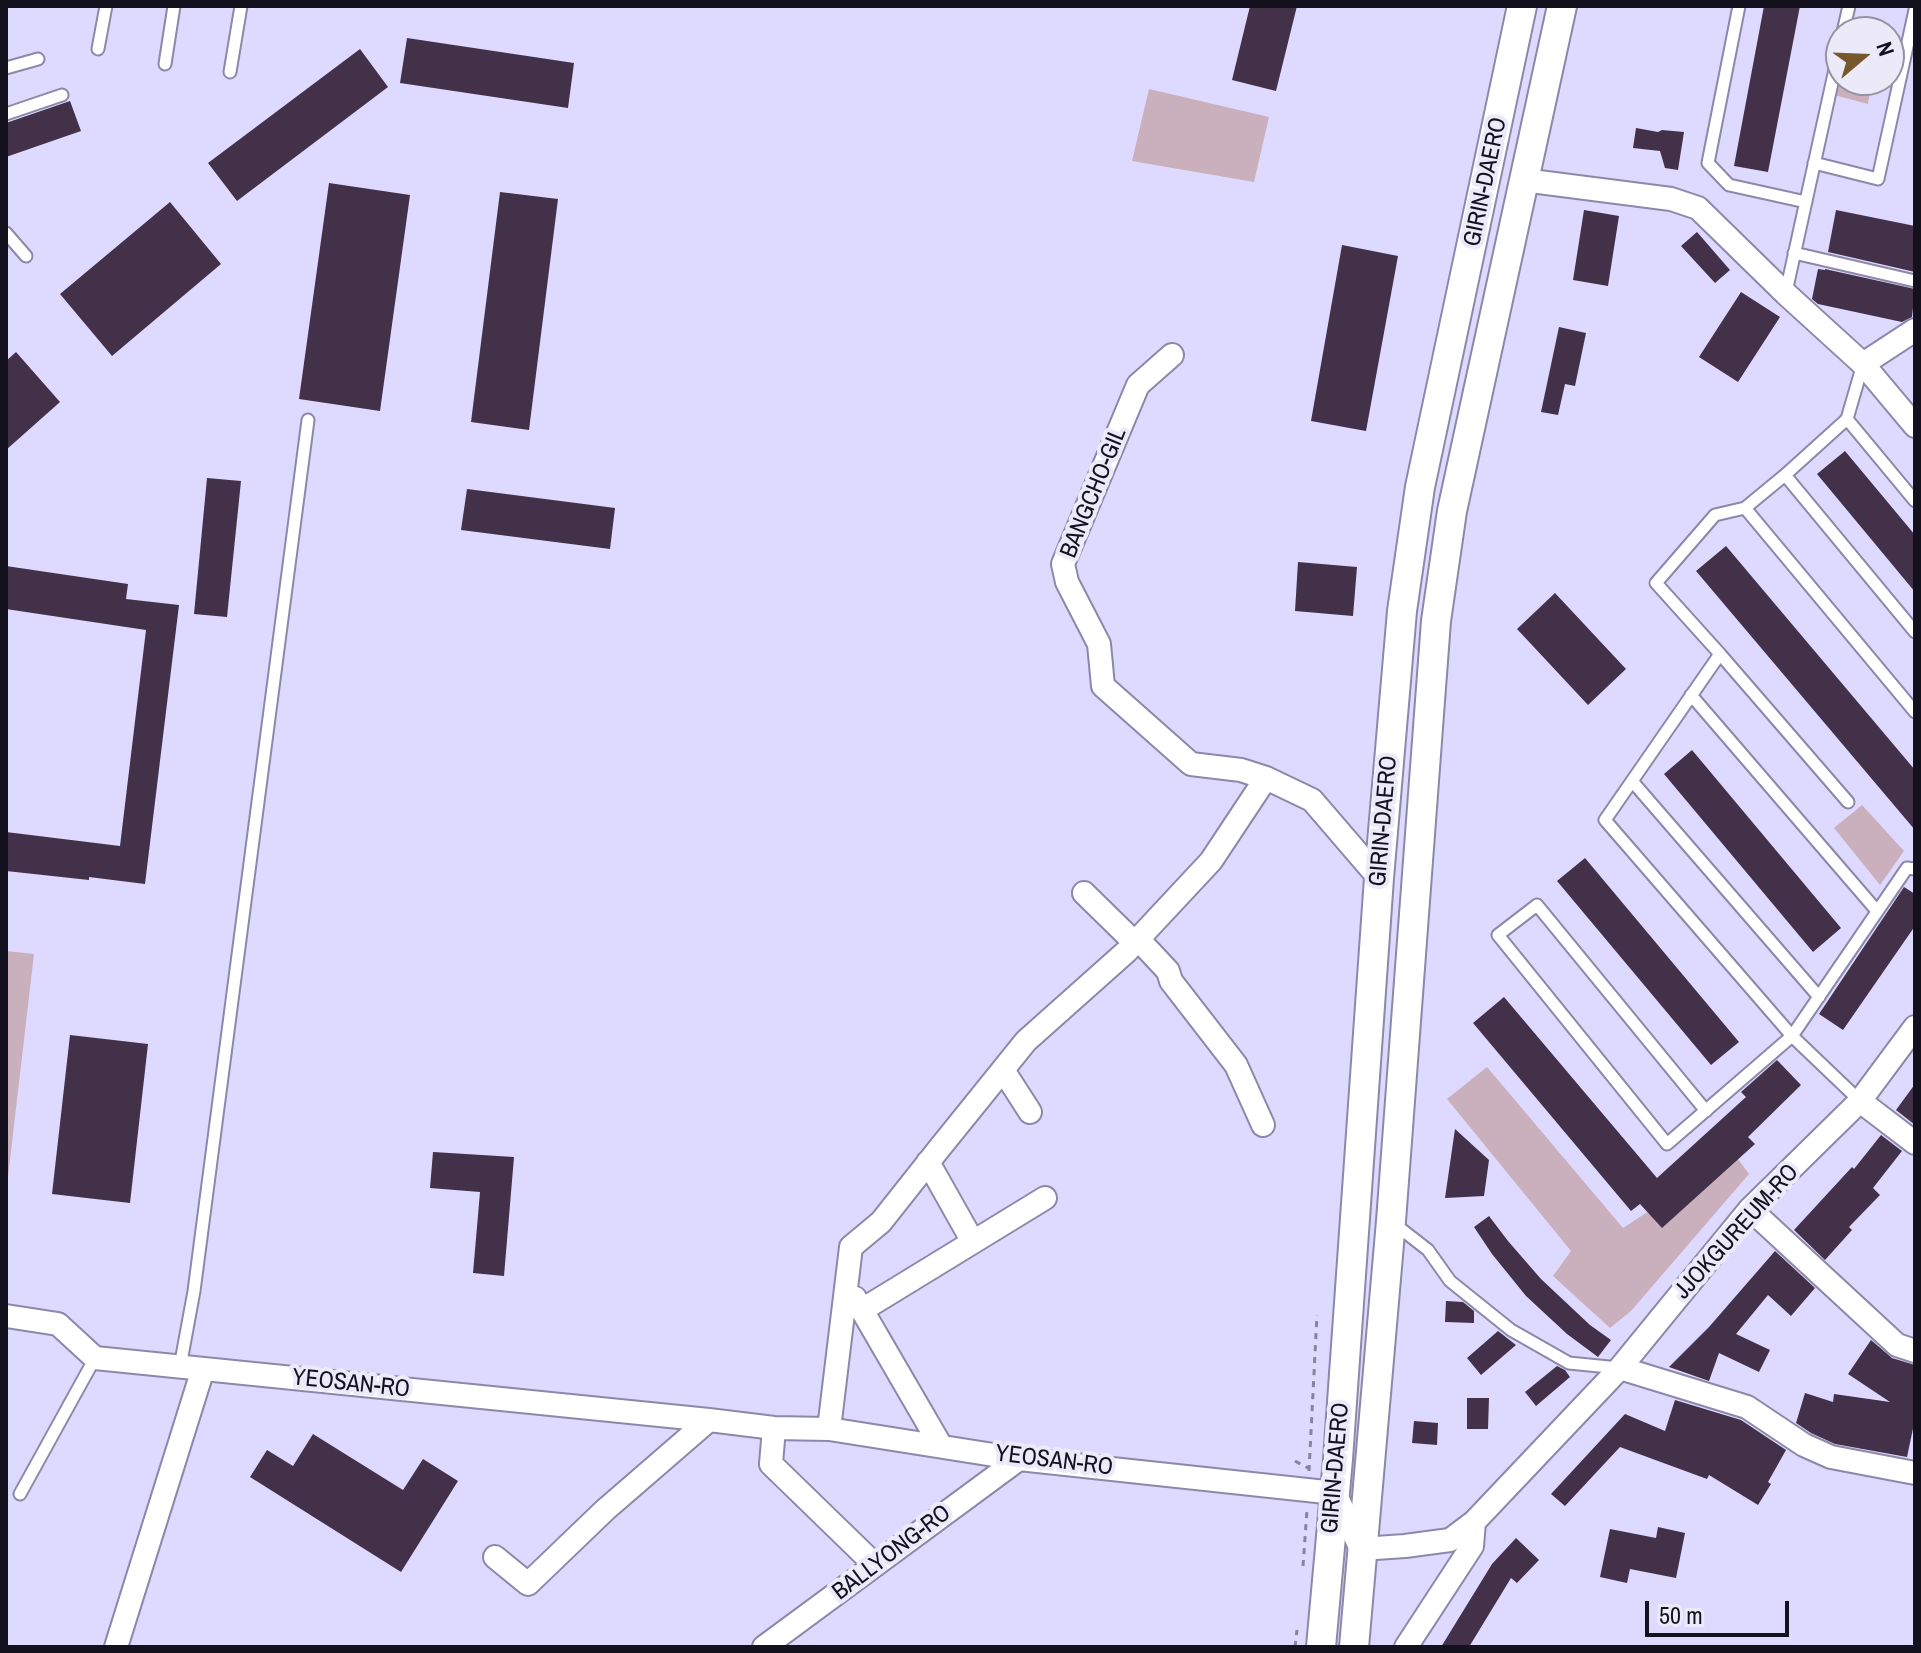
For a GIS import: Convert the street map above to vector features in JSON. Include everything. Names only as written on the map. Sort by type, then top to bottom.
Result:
[{"type":"street","name":"GIRIN-DAERO","points":[[1321,1647],[1322,1491],[1402,611],[1420,487],[1522,6]]},
{"type":"street","name":"GIRIN-DAERO","points":[[1354,1647],[1391,1221],[1436,621],[1452,511],[1562,6]]},
{"type":"street","name":"GIRIN-DAERO","points":[[1523,180],[1671,199],[1698,208],[1863,364],[1915,426]]},
{"type":"street","points":[[1863,364],[1915,330]]},
{"type":"street","name":"BANGCHO-GIL","points":[[1172,355],[1138,385],[1063,564],[1067,582],[1099,644],[1103,686],[1191,764],[1241,770],[1312,800],[1379,878]]},
{"type":"street","points":[[829,1429],[851,1247],[881,1222],[1026,1041],[1137,941],[1211,861],[1266,778]]},
{"type":"street","points":[[1084,893],[1168,971],[1171,981],[1236,1065],[1263,1125]]},
{"type":"street","name":"JJOKGUREUM-RO","points":[[1361,1549],[1450,1540],[1474,1522],[1620,1368],[1750,1209],[1860,1101],[1915,1027]]},
{"type":"street","points":[[1003,1070],[1030,1112]]},
{"type":"street","points":[[1860,1101],[1915,1143]]},
{"type":"street","points":[[928,1162],[973,1242]]},
{"type":"street","points":[[862,1310],[1045,1198]]},
{"type":"street","points":[[1750,1209],[1897,1345],[1915,1351]]},
{"type":"street","points":[[847,1283],[941,1446]]},
{"type":"street","points":[[6,1316],[58,1324],[95,1358]]},
{"type":"street","name":"YEOSAN-RO","points":[[95,1358],[774,1428],[829,1429],[1019,1459],[1322,1491]]},
{"type":"street","points":[[116,1647],[192,1368]]},
{"type":"street","points":[[1620,1368],[1747,1407],[1804,1445],[1831,1457],[1915,1473]]},
{"type":"street","points":[[495,1557],[528,1584],[605,1510],[709,1420]]},
{"type":"street","points":[[774,1428],[771,1464],[875,1565]]},
{"type":"street","name":"BALLYONG-RO","points":[[764,1647],[1019,1459]]},
{"type":"street","points":[[1322,1491],[1361,1549]]},
{"type":"street","name":"JJOKGUREUM-RO","points":[[1406,1647],[1472,1546],[1474,1522]]},
{"type":"lane","points":[[98,49],[106,6]]},
{"type":"lane","points":[[165,64],[174,6]]},
{"type":"lane","points":[[230,72],[241,6]]},
{"type":"lane","points":[[1739,6],[1708,163],[1729,185],[1806,202]]},
{"type":"lane","points":[[1814,163],[1878,179],[1915,10]]},
{"type":"lane","points":[[6,68],[38,59]]},
{"type":"lane","points":[[6,114],[62,95]]},
{"type":"lane","points":[[1785,293],[1829,96]]},
{"type":"lane","points":[[6,233],[26,256]]},
{"type":"lane","points":[[1794,253],[1915,281]]},
{"type":"lane","points":[[1848,802],[1656,583],[1715,515],[1745,508],[1847,419],[1863,364]]},
{"type":"lane","points":[[1847,419],[1915,501]]},
{"type":"lane","points":[[192,1368],[194,1291],[308,420]]},
{"type":"lane","points":[[1785,475],[1915,632]]},
{"type":"lane","points":[[1745,508],[1915,712]]},
{"type":"lane","points":[[1720,654],[1605,820],[1792,1036],[1860,1101]]},
{"type":"lane","points":[[1691,695],[1877,911]]},
{"type":"lane","points":[[1632,781],[1819,997]]},
{"type":"lane","points":[[1706,1111],[1537,905],[1498,935],[1667,1144],[1706,1111],[1792,1036],[1907,868],[1915,869]]},
{"type":"lane","points":[[1391,1221],[1428,1250],[1450,1281],[1511,1330],[1569,1363],[1620,1368]]},
{"type":"lane","points":[[20,1494],[95,1358]]},
{"type":"path","points":[[1302,1575],[1322,1491],[1317,1315]]},
{"type":"shaded area","points":[[1149,89],[1269,117],[1254,182],[1132,161]]},
{"type":"shaded area","points":[[1838,96],[1869,96],[1868,104]]},
{"type":"shaded area","points":[[1862,805],[1904,851],[1880,885],[1834,828]]},
{"type":"shaded area","points":[[6,951],[34,954],[6,1194]]},
{"type":"shaded area","points":[[1487,1067],[1623,1228],[1738,1159],[1749,1174],[1631,1311],[1610,1328],[1553,1276],[1571,1251],[1447,1099]]},
{"type":"building","points":[[1250,6],[1297,6],[1276,91],[1232,80]]},
{"type":"building","points":[[1764,6],[1800,6],[1768,172],[1734,166]]},
{"type":"building","points":[[407,38],[574,63],[568,108],[400,83]]},
{"type":"building","points":[[360,49],[388,87],[237,201],[208,163]]},
{"type":"building","points":[[70,101],[81,131],[6,157],[6,123]]},
{"type":"building","points":[[1636,128],[1684,132],[1678,170],[1665,168],[1660,151],[1633,148]]},
{"type":"building","points":[[329,183],[410,195],[380,411],[299,399]]},
{"type":"building","points":[[500,192],[558,199],[529,430],[471,422]]},
{"type":"building","points":[[170,202],[221,264],[112,356],[60,294]]},
{"type":"building","points":[[1584,210],[1619,216],[1608,286],[1573,280]]},
{"type":"building","points":[[1836,210],[1915,226],[1915,272],[1828,252]]},
{"type":"building","points":[[1697,232],[1730,270],[1715,283],[1681,246]]},
{"type":"building","points":[[1342,245],[1398,256],[1366,431],[1311,421]]},
{"type":"building","points":[[1818,269],[1915,289],[1912,317],[1902,322],[1818,304],[1812,299]]},
{"type":"building","points":[[1741,292],[1780,317],[1738,382],[1699,357]]},
{"type":"building","points":[[1559,327],[1586,333],[1575,386],[1565,384],[1558,415],[1541,412]]},
{"type":"building","points":[[16,352],[60,402],[6,450],[6,361]]},
{"type":"building","points":[[1845,451],[1915,535],[1915,592],[1817,474]]},
{"type":"building","points":[[207,478],[241,481],[227,617],[194,614]]},
{"type":"building","points":[[467,489],[615,508],[610,549],[461,530]]},
{"type":"building","points":[[1726,546],[1915,770],[1915,830],[1696,571]]},
{"type":"building","points":[[1298,562],[1357,567],[1353,616],[1295,611]]},
{"type":"building","points":[[6,566],[128,584],[126,599],[179,605],[145,884],[6,871],[6,832],[120,846],[146,630],[6,609]]},
{"type":"building","points":[[1555,593],[1626,669],[1588,705],[1517,629]]},
{"type":"building","points":[[1692,750],[1841,928],[1813,952],[1664,774]]},
{"type":"building","points":[[1585,858],[1739,1042],[1711,1065],[1557,881]]},
{"type":"building","points":[[1904,887],[1915,894],[1915,926],[1843,1030],[1819,1014]]},
{"type":"building","points":[[1504,997],[1657,1178],[1746,1097],[1741,1092],[1777,1060],[1801,1085],[1748,1137],[1755,1144],[1662,1228],[1640,1204],[1631,1211],[1473,1023]]},
{"type":"building","points":[[70,1035],[148,1044],[130,1203],[52,1194]]},
{"type":"building","points":[[1915,1084],[1915,1125],[1896,1110]]},
{"type":"building","points":[[1455,1129],[1489,1160],[1484,1196],[1445,1198]]},
{"type":"building","points":[[1881,1135],[1902,1151],[1873,1188],[1880,1195],[1849,1227],[1852,1230],[1825,1260],[1794,1230],[1852,1167],[1854,1169]]},
{"type":"building","points":[[433,1152],[514,1157],[504,1276],[473,1273],[480,1192],[430,1188]]},
{"type":"building","points":[[1489,1216],[1541,1279],[1590,1325],[1611,1340],[1598,1357],[1567,1334],[1526,1296],[1492,1254],[1474,1227]]},
{"type":"building","points":[[1775,1251],[1815,1288],[1791,1316],[1768,1295],[1736,1334],[1770,1350],[1759,1372],[1719,1353],[1709,1381],[1669,1367],[1709,1327]]},
{"type":"building","points":[[1446,1301],[1463,1302],[1474,1311],[1474,1323],[1445,1322]]},
{"type":"building","points":[[1498,1331],[1516,1345],[1481,1375],[1467,1358]]},
{"type":"building","points":[[1871,1340],[1892,1358],[1915,1365],[1915,1419],[1907,1457],[1835,1444],[1796,1423],[1805,1393],[1833,1402],[1834,1394],[1890,1402],[1848,1374]]},
{"type":"building","points":[[1557,1366],[1570,1377],[1536,1406],[1525,1392]]},
{"type":"building","points":[[1467,1398],[1489,1398],[1488,1429],[1467,1429]]},
{"type":"building","points":[[1675,1400],[1741,1420],[1786,1450],[1758,1505],[1709,1475],[1707,1479],[1620,1447],[1565,1506],[1551,1494],[1625,1414],[1665,1431]]},
{"type":"building","points":[[1414,1421],[1438,1423],[1437,1445],[1412,1443]]},
{"type":"building","points":[[313,1434],[403,1490],[423,1459],[458,1481],[401,1572],[250,1477],[267,1450],[293,1466]]},
{"type":"building","points":[[1658,1527],[1685,1533],[1676,1578],[1630,1569],[1627,1583],[1600,1577],[1610,1529],[1656,1538]]},
{"type":"building","points":[[1516,1538],[1539,1560],[1517,1583],[1511,1578],[1469,1647],[1441,1647],[1492,1564]]}]
